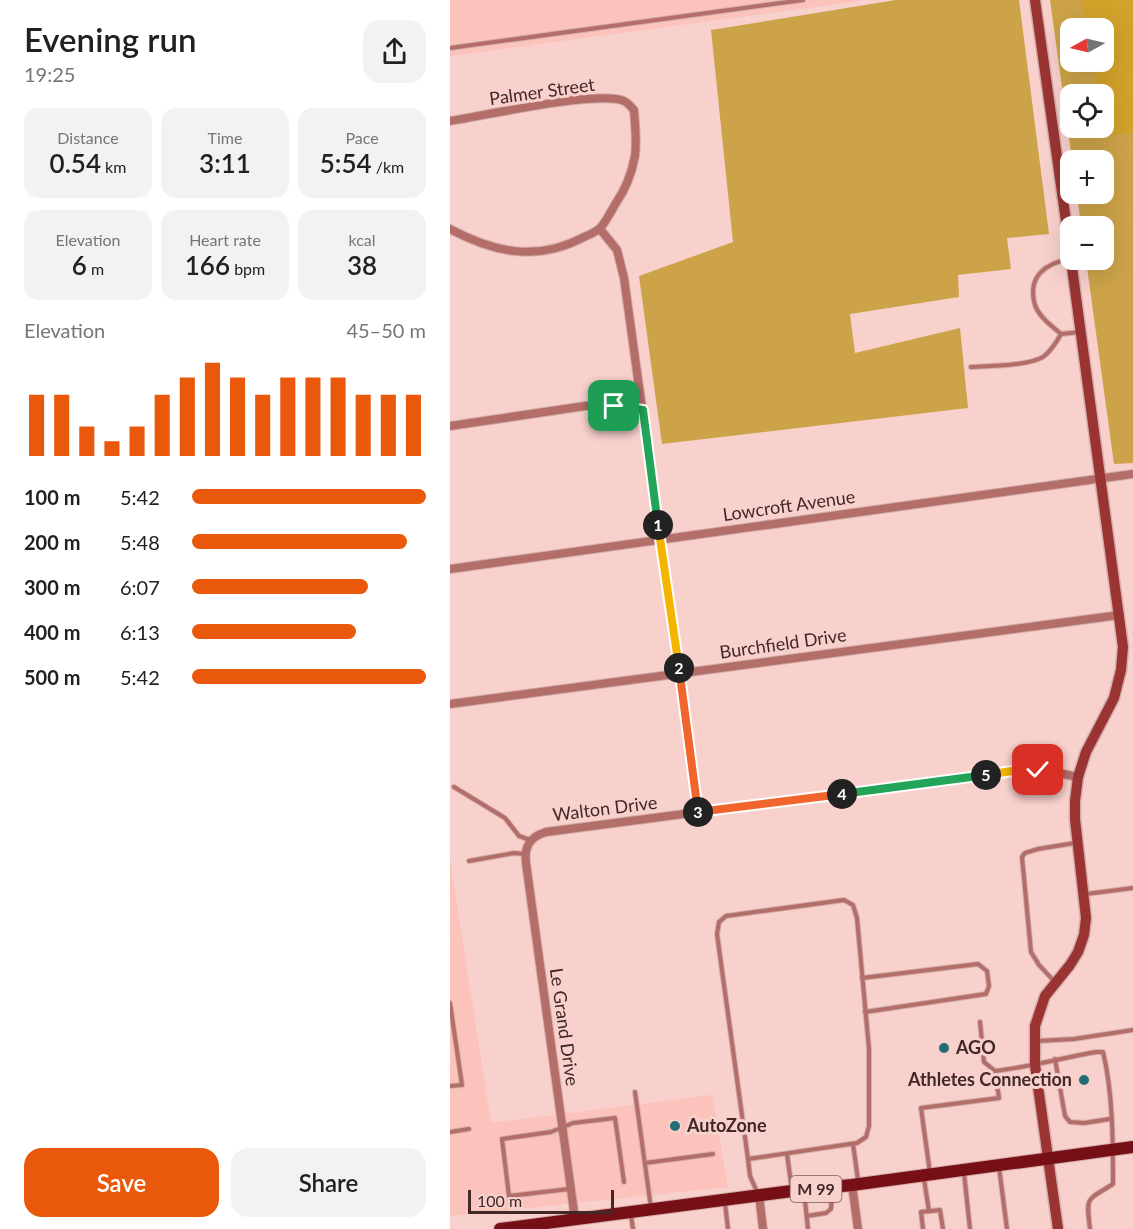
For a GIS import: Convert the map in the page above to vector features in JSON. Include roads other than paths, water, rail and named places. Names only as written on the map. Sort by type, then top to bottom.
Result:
[{"type":"main road","name":"M 99","points":[[505,1229],[577,1224],[631,1211],[856,1185],[1133,1147]]},
{"type":"street","points":[[1035,0],[1065,216]]},
{"type":"street","name":"Palmer Street","points":[[450,122],[579,99],[624,101],[634,110],[634,156],[629,177],[620,198],[600,229]]},
{"type":"street","points":[[450,229],[470,239],[501,249],[526,253],[566,247],[600,229],[617,250],[624,278],[662,539],[698,813]]},
{"type":"street","points":[[1058,1229],[1035,1065],[1034,1041],[1039,1011],[1045,996],[1074,958],[1083,935],[1086,918],[1077,842],[1075,801],[1078,777],[1086,752],[1114,698],[1121,670],[1123,647],[1073,270]]},
{"type":"street","points":[[450,426],[585,406],[605,405],[643,410]]},
{"type":"street","name":"Lowcroft Avenue","points":[[450,569],[1133,474]]},
{"type":"street","name":"Burchfield Drive","points":[[450,704],[1120,615]]},
{"type":"street","name":"Walton Drive","points":[[530,840],[546,832],[1019,770],[1049,771],[1078,777]]},
{"type":"street","name":"Le Grand Drive","points":[[530,840],[525,854],[577,1224]]},
{"type":"street","points":[[856,1185],[858,1229]]},
{"type":"street","points":[[759,1195],[763,1229]]},
{"type":"lane","points":[[450,48],[803,0]]},
{"type":"lane","points":[[1060,261],[1044,267],[1037,278],[1034,289],[1035,306],[1061,334]]},
{"type":"lane","points":[[1061,334],[1081,332]]},
{"type":"lane","points":[[971,368],[1041,358],[1054,347],[1061,334]]},
{"type":"lane","points":[[454,787],[505,818],[519,836],[530,840]]},
{"type":"lane","points":[[1055,983],[1031,952],[1022,857],[1025,853],[1038,849],[1077,842]]},
{"type":"lane","points":[[469,861],[514,853],[525,854]]},
{"type":"lane","points":[[1084,895],[1133,888]]},
{"type":"lane","points":[[747,1159],[853,1144],[866,1137],[869,1126],[869,1049],[857,918],[853,904],[844,900],[726,916],[719,922],[717,934],[747,1159],[750,1176],[759,1195]]},
{"type":"lane","points":[[862,978],[978,964],[987,970],[989,986],[986,994],[865,1012]]},
{"type":"lane","points":[[450,1003],[462,1085],[450,1086]]},
{"type":"lane","points":[[928,1211],[921,1108],[999,1098],[995,1071],[984,1062],[980,1022]]},
{"type":"lane","points":[[1034,1041],[1074,1039],[1133,1030]]},
{"type":"lane","points":[[995,1071],[1103,1052],[1113,1149],[1113,1185],[1090,1197],[1087,1204],[1090,1229]]},
{"type":"lane","points":[[1055,1059],[1065,1116],[1070,1122],[1083,1123],[1110,1119]]},
{"type":"lane","points":[[634,1092],[651,1209]]},
{"type":"lane","points":[[571,1189],[509,1196],[502,1139],[551,1132],[573,1123],[615,1118],[624,1182]]},
{"type":"lane","points":[[450,1132],[469,1129]]},
{"type":"lane","points":[[853,1144],[856,1185]]},
{"type":"lane","points":[[645,1163],[713,1154]]},
{"type":"lane","points":[[787,1154],[807,1216],[808,1229]]},
{"type":"lane","points":[[999,1164],[1007,1229]]},
{"type":"lane","points":[[964,1169],[970,1229]]},
{"type":"lane","points":[[807,1216],[826,1213],[831,1209],[832,1187]]},
{"type":"lane","points":[[724,1199],[728,1229]]},
{"type":"lane","points":[[923,1229],[921,1212],[940,1210],[943,1229]]},
{"type":"lane","points":[[631,1211],[633,1229]]},
{"type":"place","name":"AGO","points":[[944,1048]]},
{"type":"place","name":"Athletes Connection","points":[[1084,1080]]},
{"type":"place","name":"AutoZone","points":[[675,1126]]}]
